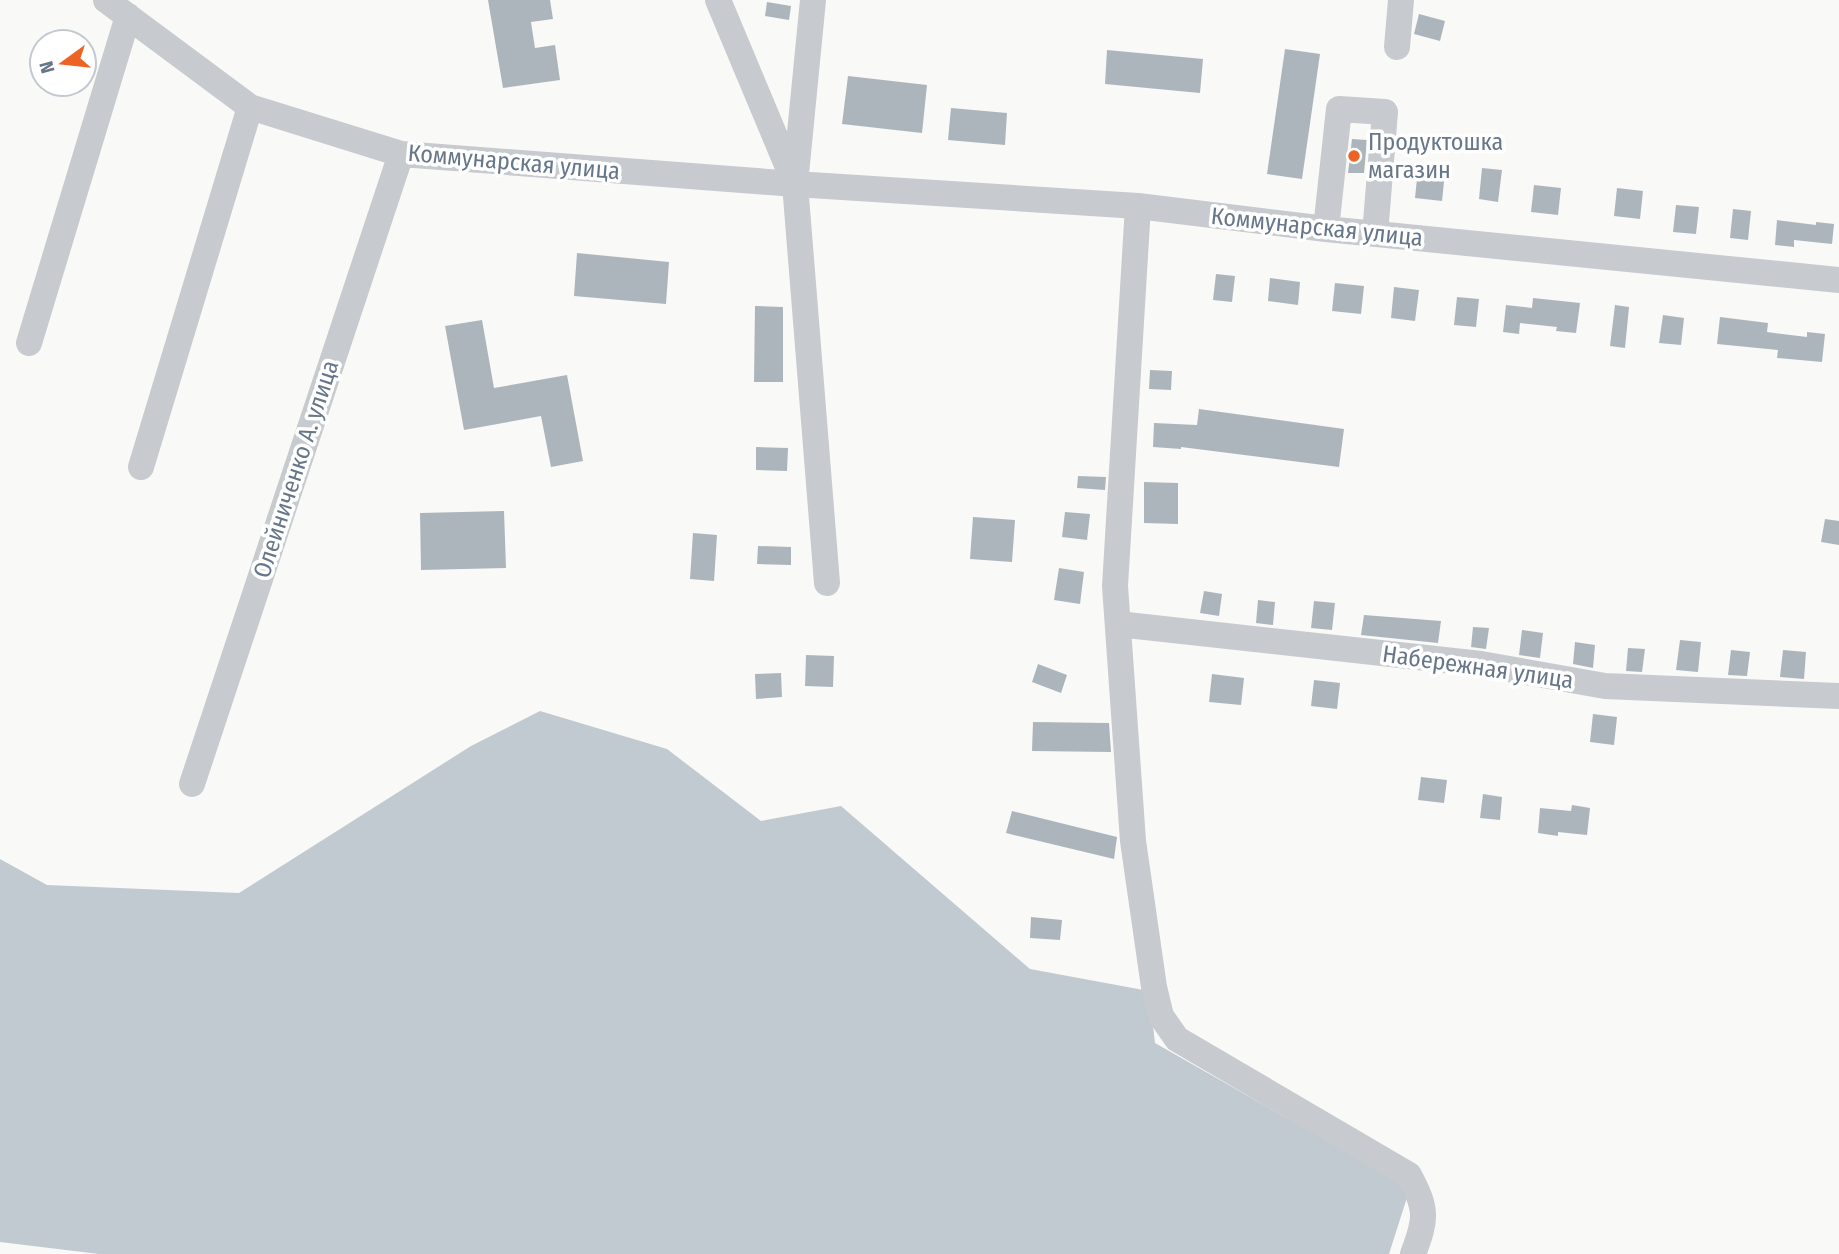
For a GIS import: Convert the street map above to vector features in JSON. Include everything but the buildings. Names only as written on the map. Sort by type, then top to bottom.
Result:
[{"type":"street","name":"Коммунарская улица","points":[[106,0],[250,107],[401,154],[795,184],[1138,206],[1325,229],[1839,280]]},
{"type":"street","points":[[718,0],[795,184]]},
{"type":"street","points":[[813,0],[795,184],[827,583]]},
{"type":"street","points":[[1397,47],[1401,0]]},
{"type":"street","points":[[29,343],[128,16]]},
{"type":"street","points":[[142,467],[250,107]]},
{"type":"street","points":[[1325,229],[1339,109],[1385,112],[1376,234]]},
{"type":"street","name":"Олейниченко А. улица","points":[[192,784],[401,154]]},
{"type":"street","points":[[1138,206],[1115,586],[1133,841],[1154,987],[1161,1016],[1177,1039],[1409,1175],[1422,1200],[1423,1228],[1413,1254]]},
{"type":"street","name":"Набережная улица","points":[[1118,624],[1481,664],[1605,686],[1839,696]]},
{"type":"shaded area","points":[[540,711],[667,749],[761,821],[841,806],[1030,969],[1149,991],[1155,1043],[1410,1188],[1389,1254],[99,1254],[0,1242],[0,859],[47,885],[239,893],[471,746]]},
{"type":"place","name":"Продуктошка магазин","points":[[1354,156]]}]
